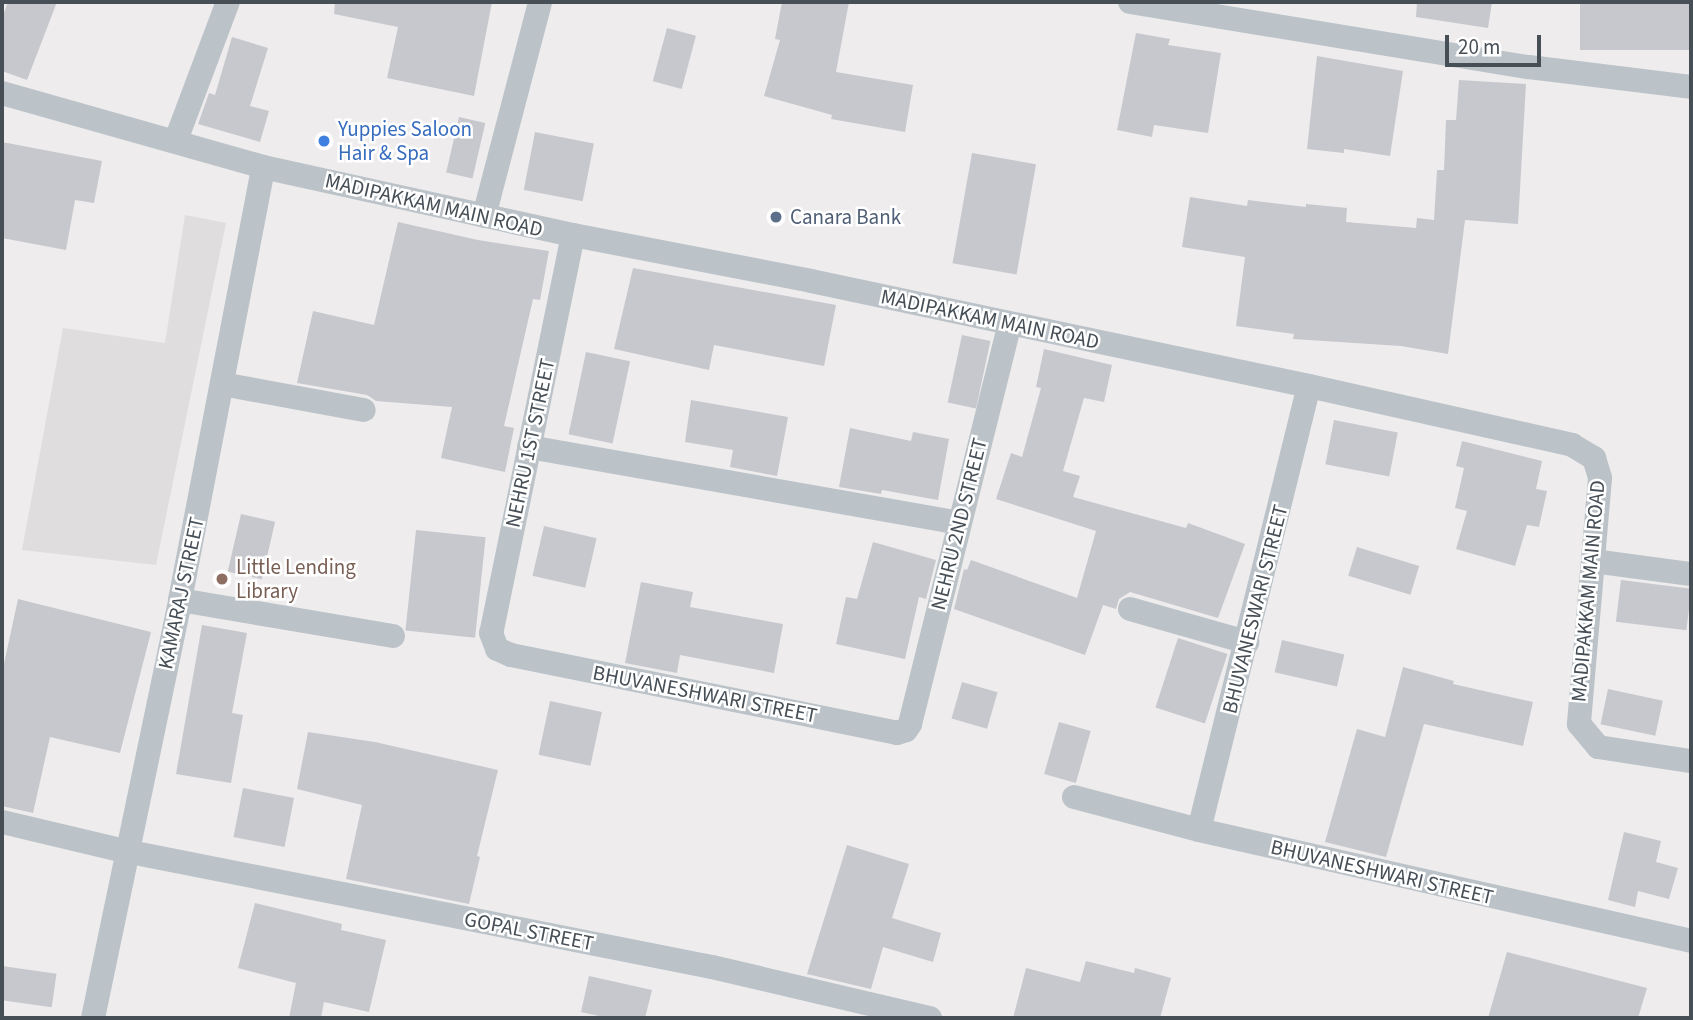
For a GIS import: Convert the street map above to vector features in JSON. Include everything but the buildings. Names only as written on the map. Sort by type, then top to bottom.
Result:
[{"type":"street","points":[[176,140],[228,2]]},
{"type":"street","points":[[484,216],[540,2]]},
{"type":"street","points":[[1130,2],[1529,67],[1691,87]]},
{"type":"street","name":"MADIPAKKAM MAIN ROAD","points":[[2,93],[176,140],[263,167],[573,236],[811,281],[1572,445],[1594,458],[1600,478],[1579,724],[1598,747],[1691,761]]},
{"type":"street","name":"KAMARAJ STREET","points":[[93,1018],[125,851],[180,600],[263,167]]},
{"type":"street","name":"NEHRU 1ST STREET","points":[[497,649],[491,633],[573,236]]},
{"type":"street","name":"NEHRU 2ND STREET","points":[[910,724],[958,523],[1010,324]]},
{"type":"street","points":[[222,384],[363,410]]},
{"type":"street","name":"BHUVANESWARI STREET","points":[[1199,830],[1309,387]]},
{"type":"street","points":[[528,447],[958,523]]},
{"type":"street","points":[[1593,561],[1691,574]]},
{"type":"street","points":[[180,600],[393,636]]},
{"type":"street","points":[[1130,609],[1247,642]]},
{"type":"street","name":"BHUVANESHWARI STREET","points":[[497,649],[511,655],[897,733],[906,730],[910,724]]},
{"type":"street","name":"BHUVANESHWARI STREET","points":[[1074,797],[1199,830],[1691,941]]},
{"type":"street","name":"GOPAL STREET","points":[[2,822],[125,851],[712,967],[930,1018]]},
{"type":"shaded area","points":[[185,215],[226,223],[156,565],[22,550],[63,328],[165,343]]},
{"type":"place","name":"Yuppies Saloon Hair & Spa","points":[[324,141]]},
{"type":"place","name":"Canara Bank","points":[[776,217]]},
{"type":"place","name":"Little Lending Library","points":[[222,579]]}]
